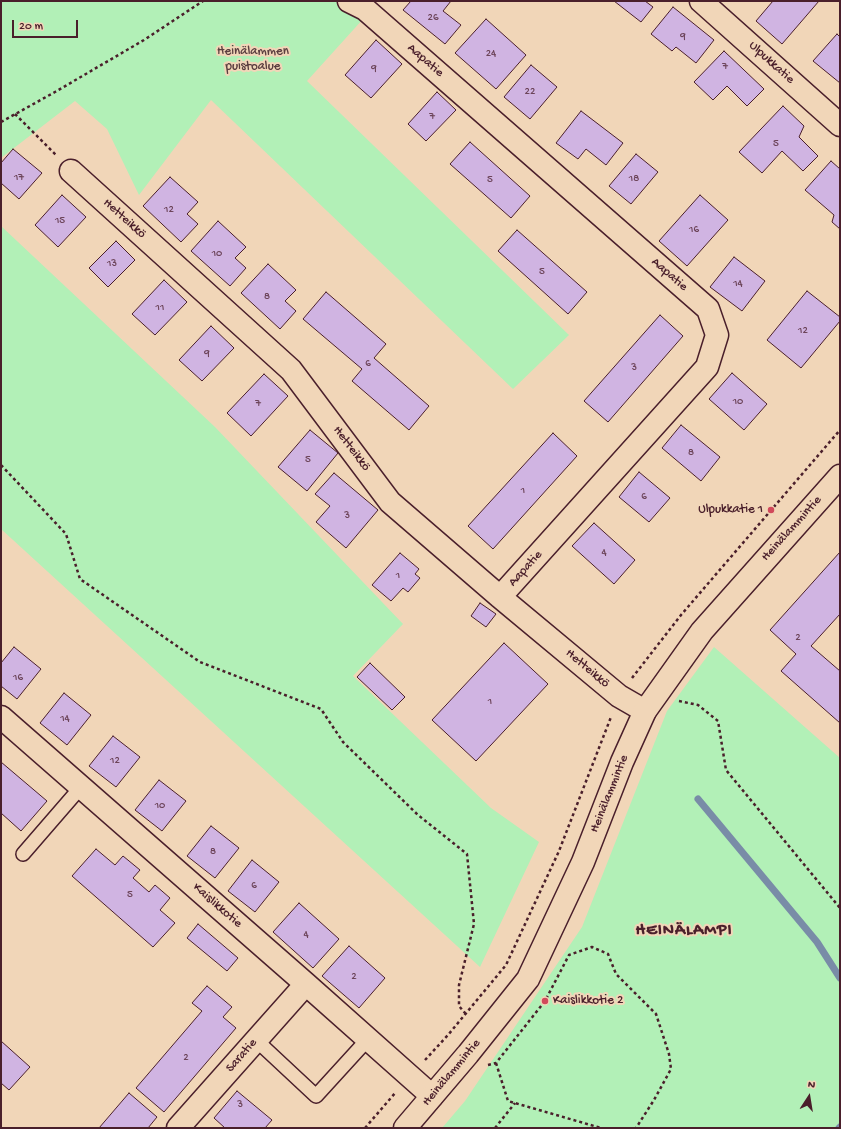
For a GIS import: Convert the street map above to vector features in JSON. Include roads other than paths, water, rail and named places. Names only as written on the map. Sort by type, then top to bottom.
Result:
[{"type":"street","name":"Aapatie","points":[[349,1],[365,9],[708,309],[717,335],[707,367],[500,597]]},
{"type":"street","name":"Ulpukkatie","points":[[702,1],[840,125]]},
{"type":"street","name":"Hetteikkö","points":[[71,171],[291,370],[390,502],[500,597],[619,696],[651,703]]},
{"type":"street","name":"Heinälammintie","points":[[405,1128],[468,1054],[528,979],[583,862],[622,762],[651,703],[702,631],[840,476]]},
{"type":"street","name":"Kaislikkotie","points":[[1,717],[432,1096]]},
{"type":"street","name":"Saratie","points":[[178,1128],[306,984]]},
{"type":"lane","points":[[23,854],[80,787]]},
{"type":"lane","points":[[256,1040],[316,1096],[368,1039]]},
{"type":"waterway","points":[[698,799],[817,942],[840,978]]},
{"type":"place","name":"Ulpukkatie 1","points":[[771,510]]},
{"type":"place","name":"Kaislikkotie 2","points":[[545,1001]]},
{"type":"district","name":"HEINÄLAMPI","points":[[684,931]]},
{"type":"park label","name":"Heinälammen puistoalue","points":[[253,60]]}]
